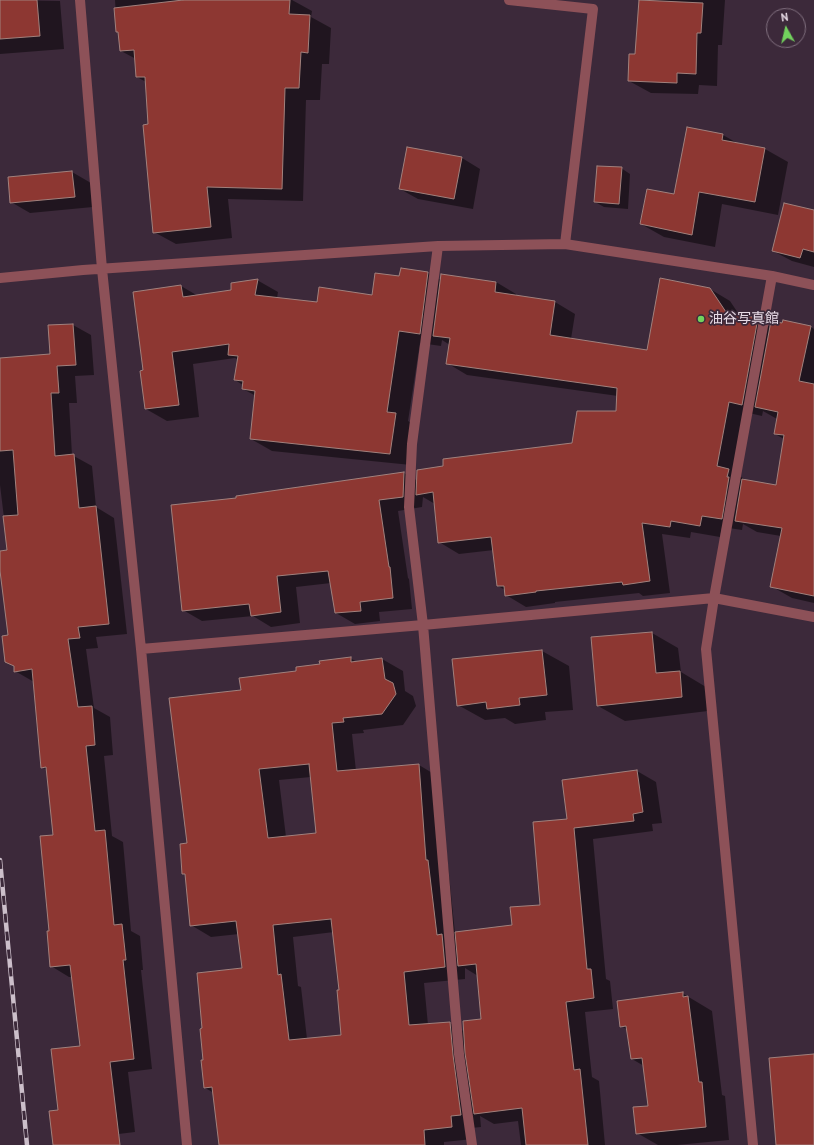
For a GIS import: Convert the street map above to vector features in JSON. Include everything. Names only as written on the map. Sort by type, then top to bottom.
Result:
[{"type":"street","points":[[80,0],[102,269],[141,649],[187,1145]]},
{"type":"street","points":[[509,0],[593,9],[565,244]]},
{"type":"street","points":[[0,278],[84,270],[438,246],[565,244],[772,276],[814,285]]},
{"type":"street","points":[[438,246],[412,444],[409,507],[423,625],[459,1054],[472,1145]]},
{"type":"street","points":[[753,1145],[706,649],[772,276]]},
{"type":"street","points":[[141,649],[714,598],[814,617]]},
{"type":"building","points":[[0,0],[37,0],[40,36],[0,39]]},
{"type":"building","points":[[183,0],[290,0],[289,14],[310,15],[308,53],[301,52],[299,88],[285,88],[282,189],[207,187],[211,227],[153,233],[143,125],[148,124],[145,77],[136,77],[134,50],[120,51],[118,32],[116,32],[114,8]]},
{"type":"building","points":[[639,0],[703,3],[701,33],[697,33],[696,74],[677,73],[677,83],[628,81],[629,54],[635,54]]},
{"type":"building","points":[[687,127],[723,134],[722,140],[765,148],[755,202],[699,192],[692,235],[640,224],[647,189],[674,194]]},
{"type":"building","points":[[407,147],[462,157],[454,199],[399,189]]},
{"type":"building","points":[[597,166],[622,167],[619,204],[594,202]]},
{"type":"building","points":[[72,171],[75,197],[10,203],[8,177]]},
{"type":"building","points":[[784,203],[814,210],[814,252],[803,249],[800,258],[772,251]]},
{"type":"building","points":[[401,268],[428,272],[420,334],[399,331],[387,412],[396,413],[390,454],[250,439],[255,391],[242,389],[243,381],[234,380],[238,356],[228,355],[229,344],[172,352],[179,405],[145,409],[140,371],[143,370],[133,292],[181,285],[183,297],[231,290],[231,283],[258,279],[255,295],[317,302],[319,287],[372,295],[375,273],[399,276]]},
{"type":"building","points":[[441,274],[496,282],[495,292],[555,301],[550,335],[647,350],[660,278],[710,288],[726,312],[758,318],[742,405],[729,402],[717,466],[729,469],[722,519],[702,516],[700,526],[671,521],[670,527],[642,523],[650,581],[623,585],[622,582],[536,591],[505,596],[504,586],[497,586],[491,537],[438,543],[433,492],[416,495],[417,470],[443,466],[443,459],[572,443],[577,411],[616,411],[617,388],[446,364],[450,338],[433,336]]},
{"type":"building","points":[[783,320],[811,326],[799,381],[814,384],[814,596],[770,587],[782,528],[735,521],[742,479],[776,485],[784,435],[774,434],[778,412],[755,407],[771,321],[782,323]]},
{"type":"building","points":[[73,324],[76,365],[57,366],[59,393],[51,393],[55,456],[74,454],[79,508],[96,506],[109,624],[78,627],[80,638],[68,639],[78,707],[92,706],[95,745],[86,746],[95,831],[105,830],[114,925],[122,924],[126,960],[123,960],[134,1059],[110,1062],[120,1145],[53,1145],[49,1111],[58,1110],[51,1049],[80,1046],[70,965],[50,967],[47,931],[49,931],[40,836],[53,835],[46,767],[41,768],[32,669],[14,672],[14,666],[5,662],[2,636],[8,635],[0,571],[0,551],[7,550],[3,516],[18,515],[13,450],[0,451],[0,358],[50,354],[48,325]]},
{"type":"building","points":[[404,472],[403,497],[379,500],[390,567],[393,598],[360,602],[361,611],[335,613],[328,571],[277,576],[281,612],[251,616],[249,604],[182,611],[171,505],[236,498],[236,496]]},
{"type":"building","points":[[652,632],[656,673],[680,671],[682,697],[597,706],[591,637]]},
{"type":"building","points":[[542,650],[547,695],[519,698],[520,705],[487,709],[486,702],[457,706],[452,659]]},
{"type":"building","points":[[351,657],[351,662],[382,658],[385,679],[393,683],[396,694],[382,714],[343,718],[344,722],[332,723],[337,771],[419,764],[426,860],[428,860],[437,935],[442,934],[445,967],[404,972],[409,1025],[450,1022],[461,1115],[451,1116],[452,1127],[424,1130],[425,1145],[219,1145],[212,1087],[204,1088],[201,1060],[203,1060],[200,1029],[202,1028],[197,973],[242,968],[236,921],[190,926],[185,874],[182,874],[180,844],[187,843],[169,698],[241,690],[239,678],[296,671],[296,667],[320,664],[319,661]],"holes":[[[309,764],[316,833],[268,838],[259,769]],[[331,919],[339,990],[337,990],[341,1035],[289,1040],[281,974],[278,975],[273,925]]]},
{"type":"building","points":[[637,770],[643,812],[633,814],[634,821],[574,828],[587,969],[591,969],[594,998],[566,1002],[574,1070],[580,1069],[588,1145],[526,1145],[522,1108],[474,1114],[465,1053],[463,1021],[481,1019],[476,964],[458,966],[455,932],[512,925],[510,907],[540,905],[533,822],[567,819],[562,780]]},
{"type":"building","points":[[683,992],[683,997],[688,996],[699,1082],[702,1082],[706,1127],[636,1134],[633,1107],[648,1106],[642,1058],[631,1059],[626,1026],[620,1027],[617,1001]]},
{"type":"building","points":[[814,1054],[814,1145],[776,1145],[769,1058]]},
{"type":"railway","points":[[0,860],[27,1145]]},
{"type":"place","name":"油谷写真館","points":[[701,319]]}]
